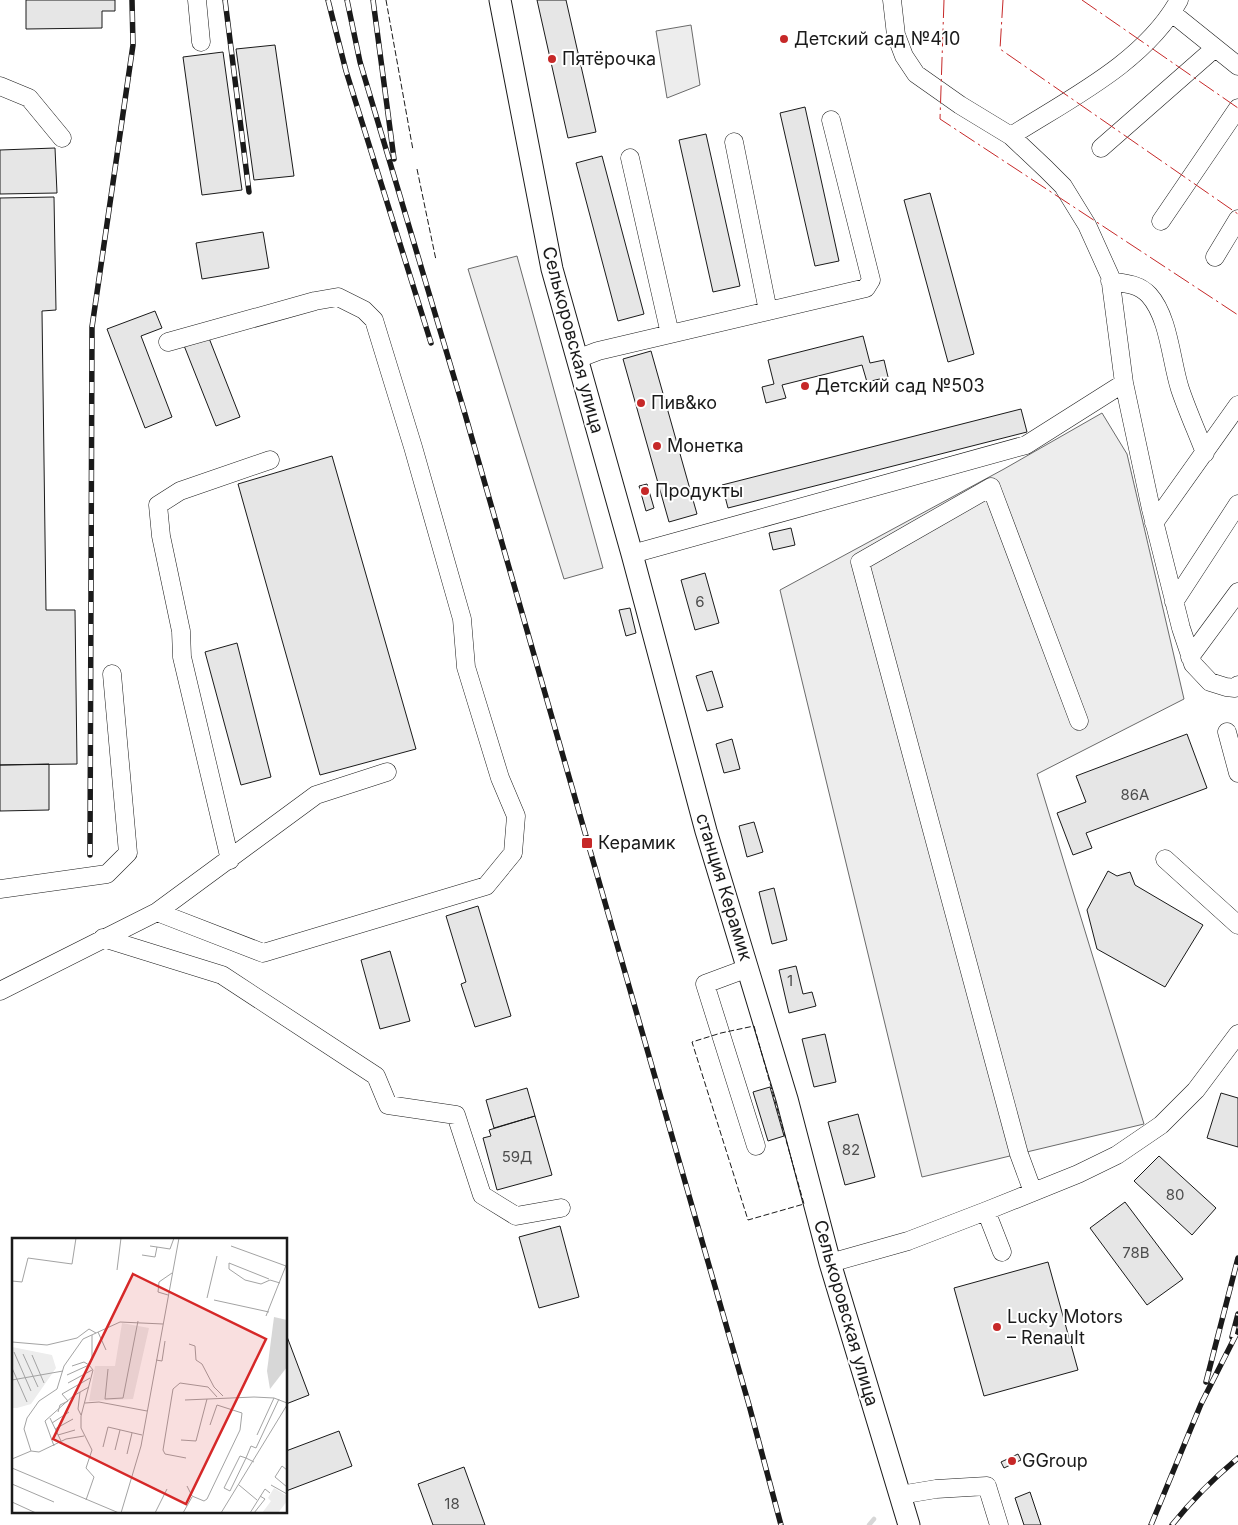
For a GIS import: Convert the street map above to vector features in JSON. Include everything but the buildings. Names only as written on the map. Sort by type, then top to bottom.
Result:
[{"type":"main road","name":"Селькоровская улица","points":[[500,0],[552,269],[664,675]]},
{"type":"main road","name":"станция Керамик","points":[[664,675],[706,831],[787,1099]]},
{"type":"main road","name":"Селькоровская улица","points":[[787,1099],[830,1263],[909,1525]]},
{"type":"street","points":[[197,0],[201,42]]},
{"type":"street","points":[[892,0],[896,34],[904,56],[916,74],[960,105],[1011,136],[1063,186],[1087,225],[1110,276],[1124,383],[1154,523],[1192,664],[1210,682],[1226,687],[1237,687]]},
{"type":"street","points":[[1011,136],[1108,75],[1142,48],[1175,7],[1215,48],[1238,66]]},
{"type":"street","points":[[1100,148],[1215,48]]},
{"type":"street","points":[[0,86],[29,98],[62,138]]},
{"type":"street","points":[[1161,221],[1238,108]]},
{"type":"street","points":[[577,359],[598,351],[866,288],[871,280],[831,120]]},
{"type":"street","points":[[734,142],[768,311]]},
{"type":"street","points":[[630,158],[670,334]]},
{"type":"street","points":[[1215,257],[1238,218]]},
{"type":"street","points":[[1110,281],[1135,285],[1149,294],[1159,311],[1172,350],[1180,388],[1205,453]]},
{"type":"street","points":[[156,912],[262,953],[486,886],[513,852],[516,816],[500,778],[466,667],[462,619],[413,447],[374,320],[364,310],[338,297],[315,301],[168,342]]},
{"type":"street","points":[[632,554],[1026,446],[1124,383]]},
{"type":"street","points":[[1154,523],[1238,404]]},
{"type":"street","points":[[230,860],[182,657],[181,631],[160,536],[158,505],[180,490],[270,460]]},
{"type":"street","points":[[1032,1192],[1016,1144],[860,562],[992,487],[1078,721]]},
{"type":"street","points":[[1174,602],[1238,504]]},
{"type":"street","points":[[1190,657],[1238,592]]},
{"type":"street","points":[[0,889],[107,874],[128,853],[112,674]]},
{"type":"street","points":[[1227,732],[1238,773]]},
{"type":"street","points":[[0,991],[156,912],[230,860],[316,795],[387,772]]},
{"type":"street","points":[[1165,859],[1238,925]]},
{"type":"street","points":[[103,938],[222,975],[376,1076],[388,1105],[456,1115],[482,1196],[516,1216],[561,1208]]},
{"type":"street","points":[[748,968],[705,984],[756,1146]]},
{"type":"street","points":[[830,1263],[908,1241],[1078,1174],[1117,1155],[1161,1125],[1196,1090],[1238,1034]]},
{"type":"street","points":[[986,1211],[1002,1252]]},
{"type":"street","points":[[900,1495],[987,1486],[999,1525]]},
{"type":"shaded area","points":[[691,25],[700,85],[667,98],[656,31]]},
{"type":"shaded area","points":[[517,256],[603,568],[564,579],[468,269]]},
{"type":"shaded area","points":[[1102,413],[1127,454],[1184,699],[1037,774],[1144,1124],[922,1177],[780,590],[1004,469]]},
{"type":"waterway","points":[[869,1525],[874,1519]]},
{"type":"railway","points":[[90,855],[92,327],[133,45],[132,0]]},
{"type":"railway","points":[[225,0],[249,192]]},
{"type":"railway","points":[[328,0],[346,71],[431,343]]},
{"type":"railway","points":[[347,0],[360,62],[465,414],[749,1405],[781,1525]]},
{"type":"railway","points":[[373,0],[394,159]]},
{"type":"railway","points":[[1206,1382],[1238,1258]]},
{"type":"railway","points":[[1232,1337],[1238,1314]]},
{"type":"railway","points":[[1151,1525],[1201,1404],[1238,1331]]},
{"type":"railway","points":[[1172,1525],[1220,1473],[1238,1458]]},
{"type":"fence","points":[[386,0],[413,150]]},
{"type":"fence","points":[[417,169],[436,260]]},
{"type":"fence","points":[[754,1026],[804,1204],[748,1220],[692,1042],[754,1026]]},
{"type":"power","points":[[944,0],[940,119],[1238,315]]},
{"type":"power","points":[[1003,0],[1000,49],[1238,214]]},
{"type":"power","points":[[1082,0],[1238,108]]},
{"type":"place","name":"Детский сад №410","points":[[784,39]]},
{"type":"place","name":"Пятёрочка","points":[[552,59]]},
{"type":"place","name":"Детский сад №503","points":[[805,386]]},
{"type":"place","name":"Пив&ко","points":[[641,403]]},
{"type":"place","name":"Монетка","points":[[657,446]]},
{"type":"place","name":"Продукты","points":[[645,491]]},
{"type":"place","name":"Керамик","points":[[587,843]]},
{"type":"place","name":"Lucky Motors – Renault","points":[[997,1327]]},
{"type":"place","name":"GGroup","points":[[1012,1461]]}]
